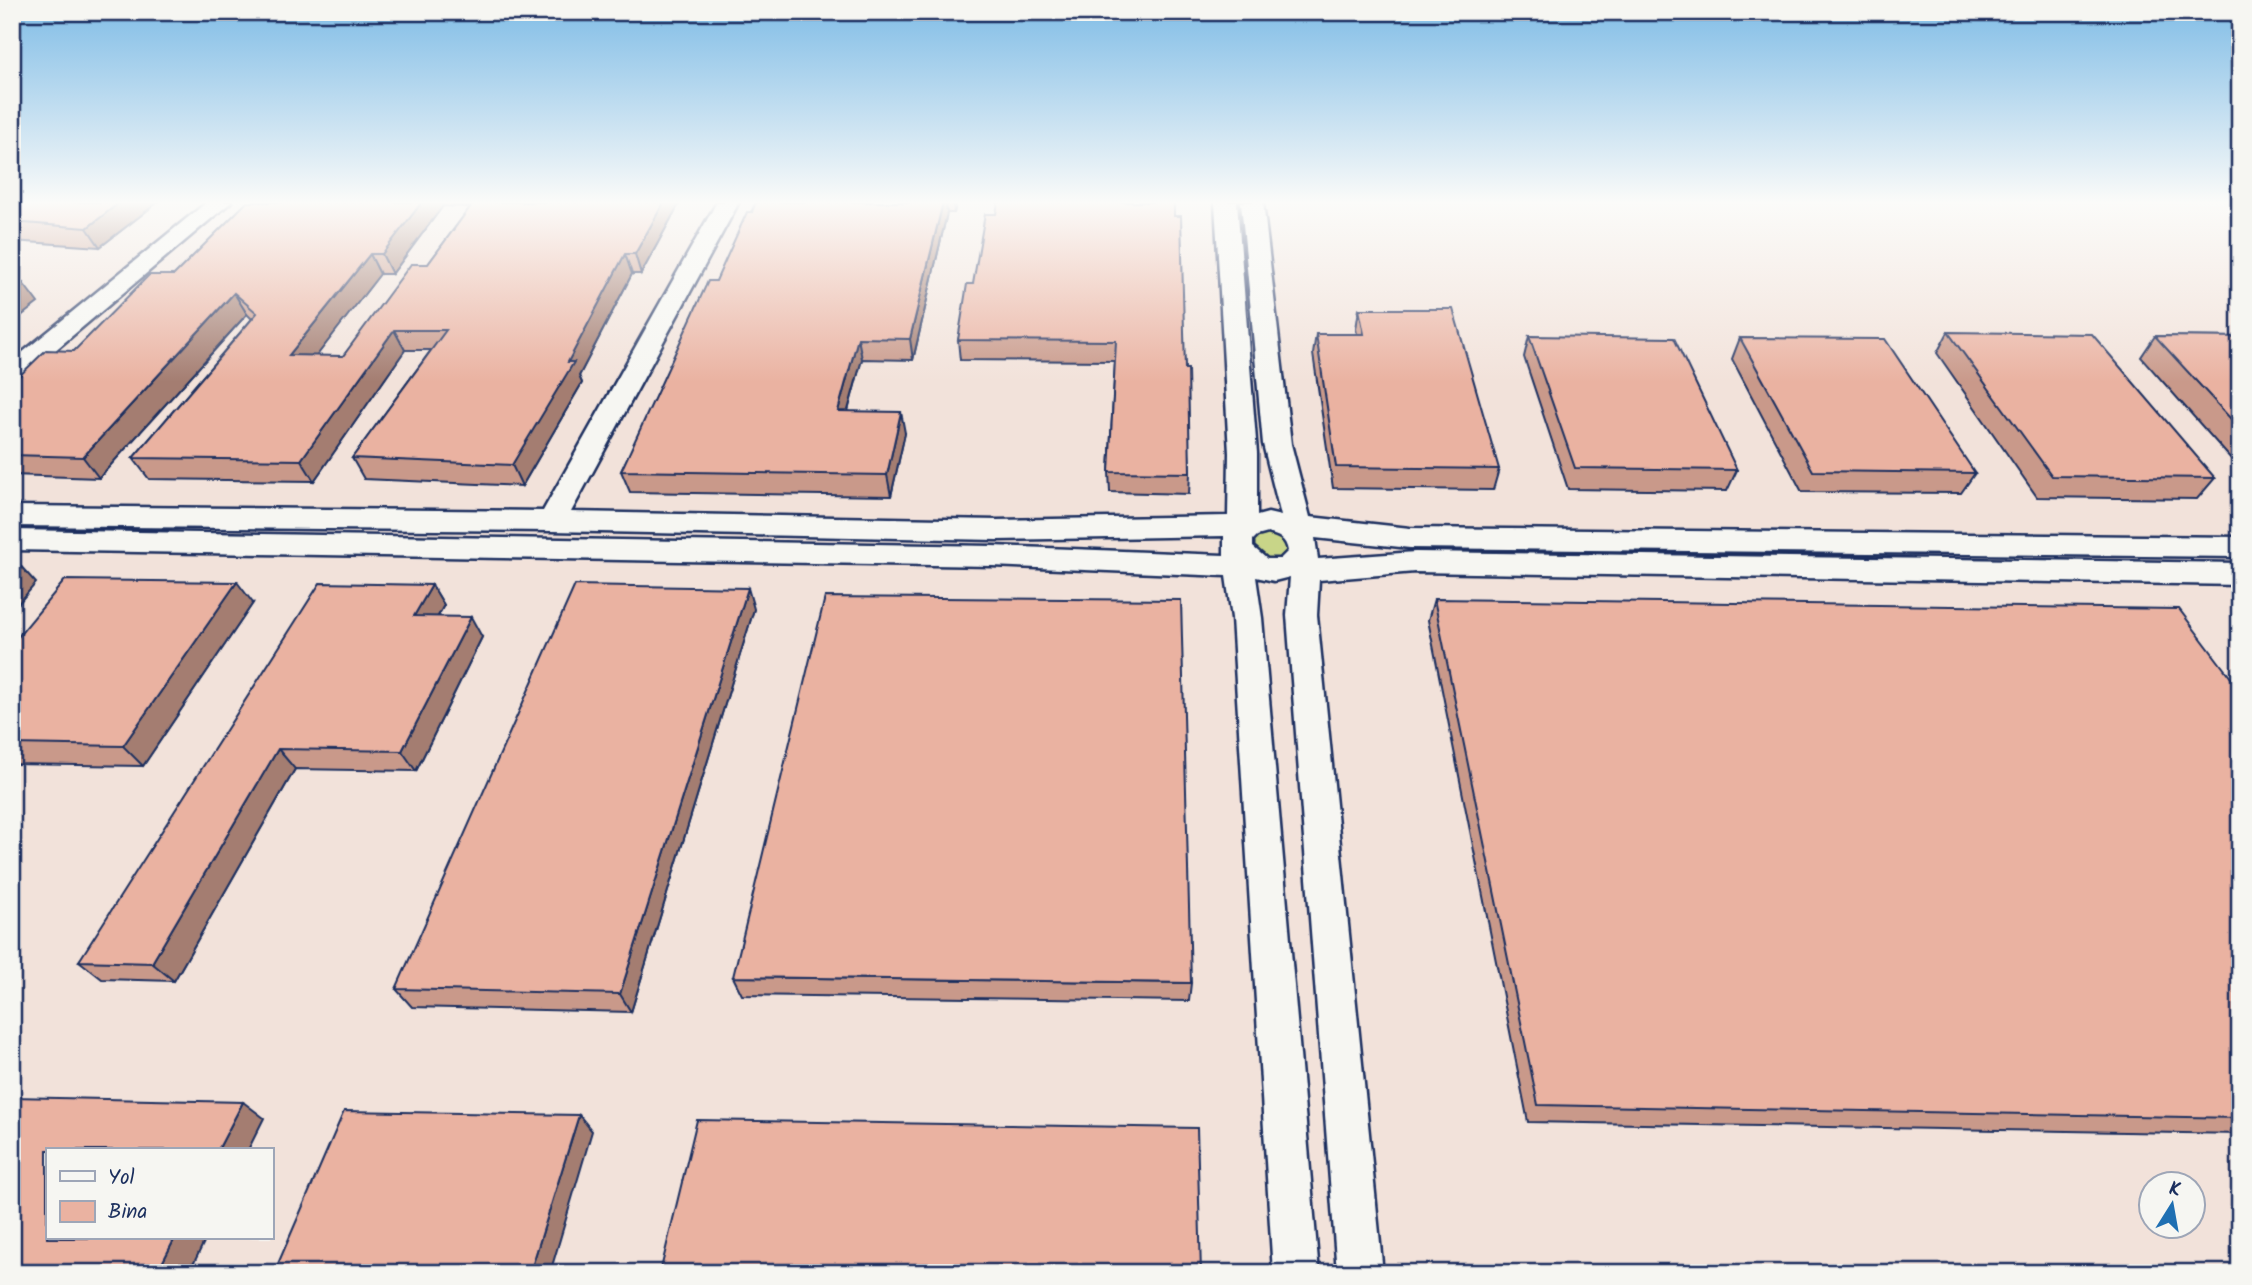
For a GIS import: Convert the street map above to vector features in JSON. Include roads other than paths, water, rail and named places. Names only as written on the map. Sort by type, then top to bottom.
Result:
[{"type":"street","points":[[12,374],[147,262]]},
{"type":"street","points":[[552,521],[695,262]]},
{"type":"street","points":[[1230,262],[1242,453],[1240,544],[1296,1273]]},
{"type":"street","points":[[1258,262],[1277,444],[1302,548],[1302,615],[1360,1273]]},
{"type":"street","points":[[12,516],[552,521],[997,530],[1240,544]]},
{"type":"street","points":[[1240,544],[1249,527],[1268,523],[1288,528],[1302,548],[1415,562],[2240,573]]},
{"type":"street","points":[[1302,548],[1410,538],[2240,547]]},
{"type":"street","points":[[12,541],[964,555],[1240,544]]},
{"type":"street","points":[[1240,544],[1251,565],[1272,570],[1292,566],[1302,548]]}]
